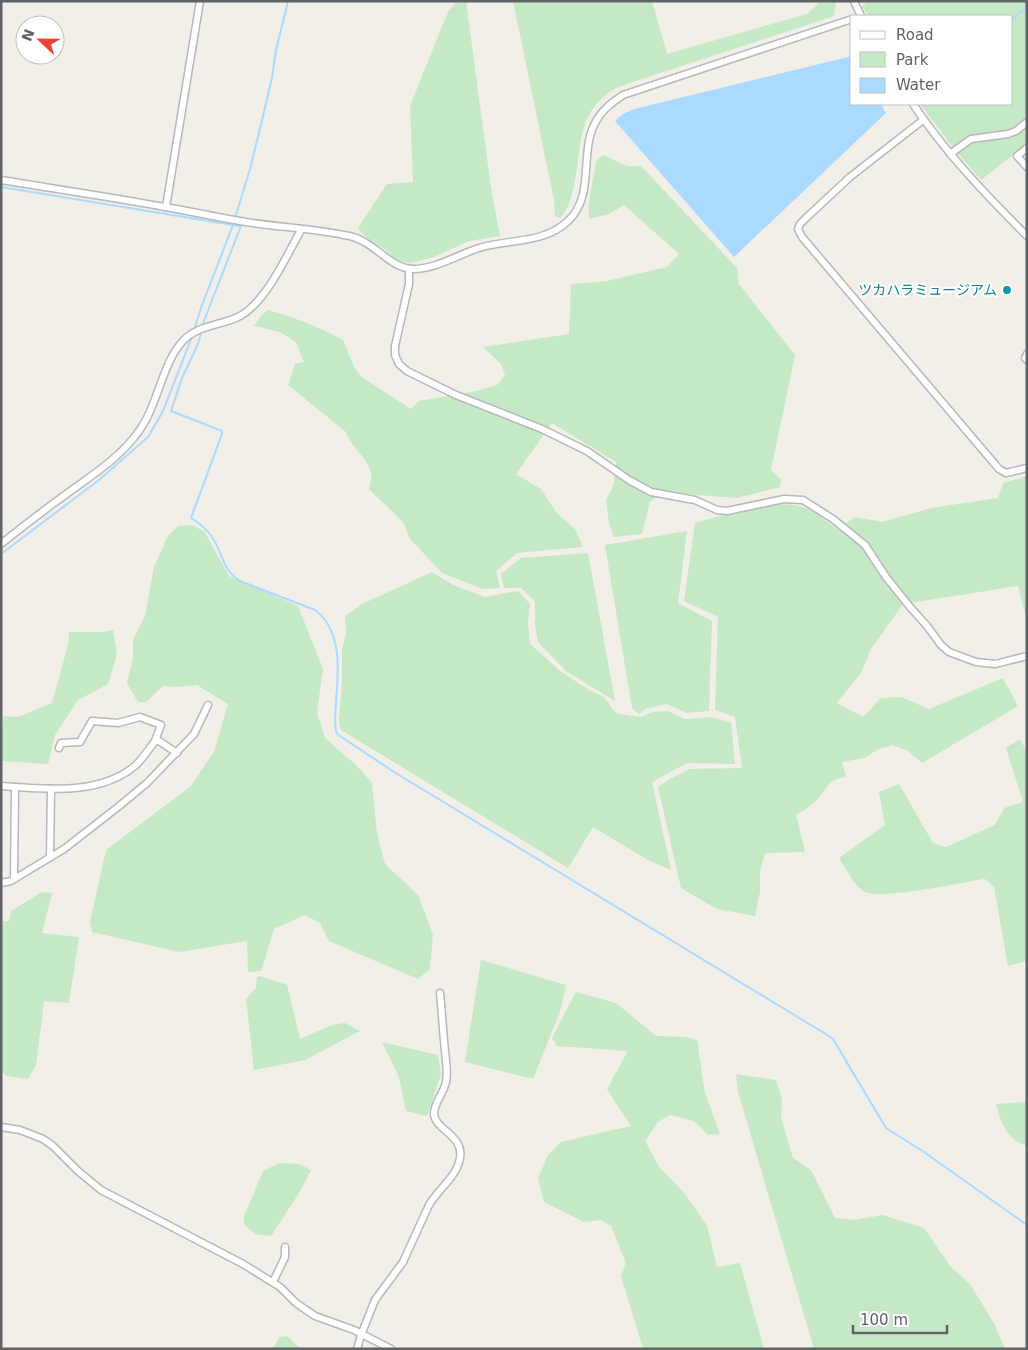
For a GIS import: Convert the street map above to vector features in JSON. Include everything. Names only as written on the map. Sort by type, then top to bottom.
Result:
[{"type":"street","points":[[166,207],[200,1]]},
{"type":"street","points":[[854,1],[861,15]]},
{"type":"street","points":[[1,180],[239,221],[332,233],[364,242],[396,264],[409,269],[423,268],[481,247],[527,240],[545,235],[568,222],[576,211],[583,194],[591,132],[597,119],[608,105],[623,95],[850,20]]},
{"type":"street","points":[[914,105],[950,154],[1027,236]]},
{"type":"street","points":[[923,120],[850,177],[806,218],[798,229],[808,244],[999,469],[1006,473],[1027,468]]},
{"type":"street","points":[[950,154],[971,139],[1008,134],[1016,131],[1027,122]]},
{"type":"street","points":[[1027,148],[1017,156],[1027,167]]},
{"type":"street","points":[[1,544],[124,450],[148,417],[169,364],[181,342],[200,328],[240,316],[254,305],[270,284],[301,230]]},
{"type":"street","points":[[409,269],[409,284],[395,346],[395,355],[399,364],[407,371],[456,395],[542,429],[587,451],[629,480],[651,492],[695,500],[717,510],[727,511],[784,499],[803,500],[833,519],[865,545],[886,577],[941,645],[949,652],[976,662],[995,664],[1027,656]]},
{"type":"street","points":[[1027,354],[1025,358],[1027,360]]},
{"type":"street","points":[[1,882],[8,882],[50,858],[118,808],[147,783],[194,734],[208,705]]},
{"type":"street","points":[[1,786],[51,790],[78,788],[121,776],[139,762],[155,741],[162,721],[140,717],[118,723],[94,721],[80,742],[61,743],[59,748]]},
{"type":"street","points":[[155,741],[159,741],[177,753]]},
{"type":"street","points":[[14,879],[15,787]]},
{"type":"street","points":[[50,858],[51,790]]},
{"type":"street","points":[[357,1349],[375,1300],[403,1262],[429,1205],[457,1168],[461,1156],[460,1147],[454,1138],[437,1122],[434,1115],[435,1106],[446,1081],[440,993]]},
{"type":"street","points":[[1,1127],[20,1130],[42,1139],[53,1146],[83,1176],[101,1190],[217,1250],[273,1282],[315,1316],[354,1330],[390,1349]]},
{"type":"street","points":[[273,1282],[285,1257],[285,1247]]},
{"type":"green space","points":[[457,1],[466,1],[491,188],[500,236],[469,241],[434,257],[410,263],[396,260],[386,250],[368,239],[358,228],[387,184],[413,182],[410,106],[448,12]]},
{"type":"green space","points":[[513,1],[652,1],[667,54],[807,14],[821,1],[836,2],[834,16],[618,87],[604,97],[594,107],[587,119],[570,201],[560,218],[555,216],[554,200]]},
{"type":"green space","points":[[868,1],[1027,1],[1027,144],[981,180],[921,105],[1013,105],[1013,15],[867,15],[862,6]]},
{"type":"green space","points":[[603,155],[627,166],[641,166],[737,268],[739,284],[795,355],[771,470],[781,480],[780,487],[737,498],[686,494],[664,490],[650,502],[642,534],[614,537],[609,523],[606,500],[614,484],[616,462],[552,423],[516,474],[541,489],[556,512],[575,529],[583,547],[517,553],[496,571],[500,588],[483,589],[442,573],[410,539],[403,522],[369,489],[371,473],[369,467],[351,443],[346,432],[288,385],[295,364],[304,362],[296,342],[280,332],[254,326],[268,310],[306,323],[343,340],[354,367],[363,378],[411,409],[419,401],[476,391],[497,385],[505,375],[501,364],[483,347],[569,334],[571,284],[607,281],[667,267],[679,254],[624,205],[609,214],[589,219],[590,197],[596,161]]},
{"type":"green space","points":[[1027,476],[1027,621],[1018,586],[903,604],[871,649],[861,673],[837,703],[863,717],[881,698],[901,697],[929,709],[1003,678],[1018,706],[922,763],[908,751],[893,745],[879,749],[864,758],[842,762],[846,777],[831,782],[814,803],[796,815],[805,852],[765,853],[760,871],[760,892],[755,916],[717,909],[681,888],[658,787],[689,769],[742,768],[735,717],[715,710],[718,617],[684,601],[695,523],[736,511],[782,504],[796,505],[808,509],[837,529],[855,517],[882,522],[931,508],[998,498],[1003,483]]},
{"type":"green space","points":[[191,525],[204,531],[229,576],[298,606],[323,669],[317,712],[325,738],[356,765],[372,783],[377,834],[385,864],[418,895],[433,935],[430,969],[418,979],[329,941],[320,923],[305,915],[274,929],[261,971],[248,972],[247,941],[179,952],[92,932],[90,922],[106,850],[190,787],[214,752],[228,704],[197,685],[163,686],[146,702],[138,702],[127,683],[133,659],[133,640],[145,616],[154,567],[168,536],[178,526]]},
{"type":"green space","points":[[687,531],[678,603],[712,621],[709,711],[687,713],[666,704],[645,709],[639,714],[632,708],[605,545]]},
{"type":"green space","points":[[588,553],[615,701],[566,671],[538,642],[535,625],[535,601],[521,588],[504,588],[501,574],[521,558]]},
{"type":"green space","points":[[432,572],[453,585],[485,597],[518,591],[530,604],[528,623],[530,644],[560,671],[589,690],[604,697],[613,710],[619,714],[641,717],[653,712],[668,711],[685,719],[711,717],[731,723],[735,764],[687,763],[652,782],[671,870],[648,860],[593,827],[568,868],[341,730],[339,723],[342,649],[346,634],[345,616],[362,604]]},
{"type":"green space","points":[[113,630],[117,654],[108,684],[78,700],[55,735],[48,764],[1,761],[1,727],[4,716],[18,717],[52,703],[68,645],[69,632],[103,632]]},
{"type":"green space","points":[[1020,739],[1027,752],[1027,961],[1008,966],[994,887],[985,879],[923,890],[874,894],[865,892],[857,886],[839,858],[885,825],[879,792],[899,784],[933,843],[946,847],[995,825],[1004,808],[1023,802],[1006,748]]},
{"type":"green space","points":[[42,892],[52,893],[42,933],[79,937],[69,1003],[44,1001],[36,1065],[28,1079],[6,1076],[1,1069],[1,921],[9,921],[11,911]]},
{"type":"green space","points":[[481,960],[566,985],[560,1012],[533,1079],[465,1062]]},
{"type":"green space","points":[[260,976],[287,985],[300,1039],[332,1025],[345,1023],[360,1031],[305,1060],[254,1070],[246,999],[256,988],[257,977]]},
{"type":"green space","points":[[576,992],[616,1003],[656,1036],[686,1037],[697,1040],[705,1093],[720,1134],[708,1135],[694,1121],[670,1115],[658,1122],[645,1141],[659,1167],[685,1194],[707,1226],[717,1267],[740,1263],[764,1349],[643,1349],[621,1276],[626,1263],[611,1226],[601,1220],[584,1222],[544,1202],[538,1178],[548,1155],[561,1142],[631,1126],[607,1089],[628,1051],[557,1046],[552,1038]]},
{"type":"green space","points":[[382,1042],[438,1055],[441,1074],[427,1116],[406,1111],[399,1077]]},
{"type":"green space","points":[[736,1074],[776,1080],[782,1099],[781,1117],[793,1158],[811,1170],[835,1218],[854,1220],[883,1215],[924,1228],[950,1266],[970,1284],[995,1325],[1005,1349],[814,1349],[738,1092]]},
{"type":"green space","points":[[1027,1102],[1027,1146],[1009,1135],[1002,1124],[996,1104]]},
{"type":"green space","points":[[279,1163],[299,1164],[311,1170],[299,1193],[271,1236],[255,1234],[244,1224],[244,1217],[263,1171]]},
{"type":"green space","points":[[287,1336],[301,1349],[272,1349],[280,1337]]},
{"type":"water","points":[[850,56],[850,105],[882,105],[886,113],[734,257],[615,121],[623,114],[634,109]]},
{"type":"waterway","points":[[235,218],[263,116],[288,1]]},
{"type":"waterway","points":[[1013,18],[1027,7]]},
{"type":"waterway","points":[[1,187],[233,225],[194,330]]},
{"type":"waterway","points":[[202,326],[241,226],[233,225],[234,223]]},
{"type":"waterway","points":[[201,333],[198,344],[182,378],[171,411],[222,431],[222,434],[191,518],[203,526],[210,534],[226,566],[234,577],[315,610],[324,618],[330,628],[337,651],[338,676],[335,722],[337,734],[394,772],[829,1036],[833,1039],[886,1128],[924,1152],[1027,1225]]},
{"type":"waterway","points":[[1,554],[99,480],[148,437],[163,411],[192,337]]},
{"type":"place","name":"ツカハラミュージアム","points":[[1007,290]]}]
